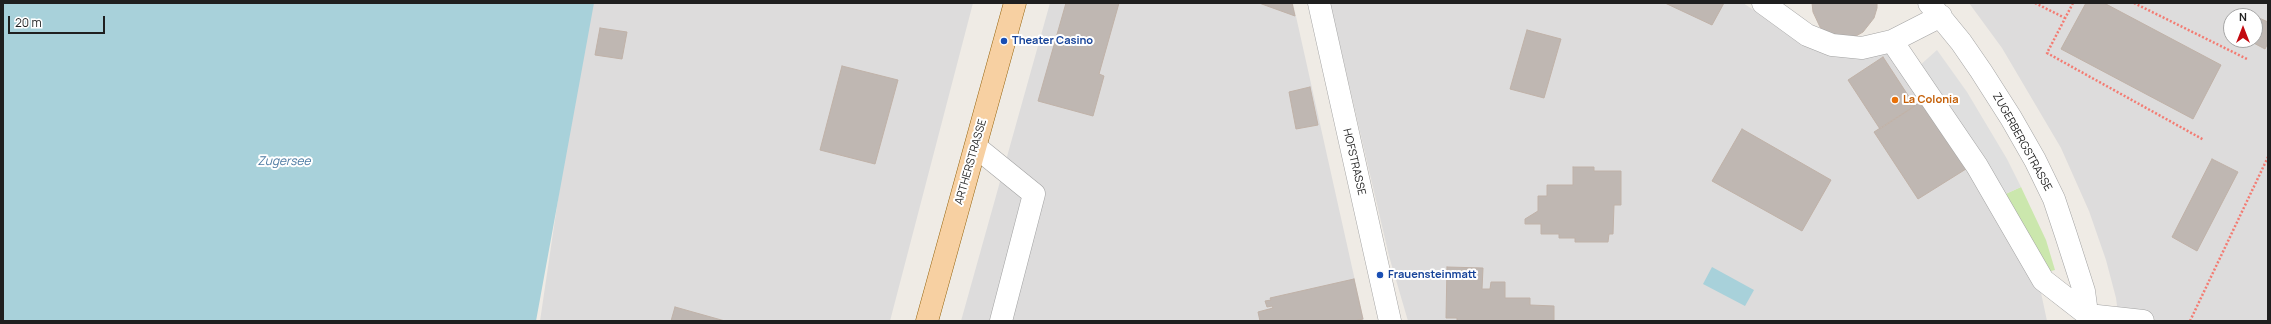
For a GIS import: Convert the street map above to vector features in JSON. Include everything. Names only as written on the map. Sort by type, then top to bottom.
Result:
[{"type":"main road","name":"ARTHERSTRASSE","points":[[927,321],[976,147],[1014,3]]},
{"type":"street","name":"HOFSTRASSE","points":[[1319,3],[1390,321]]},
{"type":"street","points":[[1763,3],[1807,35],[1832,45],[1862,48],[1892,41],[1935,10]]},
{"type":"street","name":"ZUGERBERGSTRASSE","points":[[1935,10],[1981,71],[2012,118],[2035,160],[2054,200],[2066,235],[2084,291],[2088,318]]},
{"type":"street","points":[[1892,41],[1977,166],[2043,280],[2088,318],[2143,321]]},
{"type":"street","points":[[976,147],[1034,194],[1000,321]]},
{"type":"path","points":[[2035,3],[2065,18]]},
{"type":"path","points":[[2073,3],[2047,53],[2204,140]]},
{"type":"path","points":[[2134,3],[2247,59]]},
{"type":"path","points":[[2190,321],[2268,157]]},
{"type":"shaded area","points":[[587,3],[973,3],[890,321],[540,321]]},
{"type":"shaded area","points":[[1050,3],[1293,3],[1364,321],[961,321]]},
{"type":"shaded area","points":[[1330,3],[1743,3],[1790,34],[1889,46],[1973,178],[2040,288],[2047,321],[1408,321],[1389,256]]},
{"type":"shaded area","points":[[1969,3],[2268,3],[2268,321],[2119,321],[2116,298],[2106,260],[2089,211],[2061,148],[2002,48]]},
{"type":"shaded area","points":[[1937,50],[1967,92],[2007,159],[2021,187],[2001,196],[1918,67]]},
{"type":"green space","points":[[2021,187],[2046,240],[2055,270],[2043,273],[2001,196]]},
{"type":"water","name":"Zugersee","points":[[3,3],[594,3],[536,321],[3,321]]},
{"type":"water","points":[[1712,267],[1754,290],[1745,306],[1703,284]]},
{"type":"building","points":[[1066,3],[1119,3],[1099,74],[1104,76],[1093,116],[1038,101]]},
{"type":"building","points":[[1259,3],[1292,3],[1295,16]]},
{"type":"building","points":[[1665,3],[1724,3],[1712,25]]},
{"type":"building","points":[[1812,3],[1877,3],[1877,8],[1874,18],[1863,32],[1856,36],[1842,38],[1826,32],[1820,27],[1813,12]]},
{"type":"building","points":[[2086,3],[2104,3],[2221,65],[2193,119],[2061,49]]},
{"type":"building","points":[[2263,20],[2268,22],[2268,43],[2265,49],[2263,48]]},
{"type":"building","points":[[600,28],[627,32],[622,59],[595,55]]},
{"type":"building","points":[[1527,30],[1561,39],[1544,98],[1510,89]]},
{"type":"building","points":[[1883,57],[1915,106],[1880,129],[1848,80]]},
{"type":"building","points":[[842,66],[898,80],[875,164],[820,150]]},
{"type":"building","points":[[1310,87],[1318,125],[1296,129],[1289,92]]},
{"type":"building","points":[[1922,101],[1966,169],[1918,199],[1874,132]]},
{"type":"building","points":[[1742,129],[1831,180],[1802,231],[1712,181]]},
{"type":"building","points":[[2212,159],[2238,172],[2197,251],[2172,237]]},
{"type":"building","points":[[1573,167],[1594,167],[1594,171],[1621,171],[1621,205],[1614,205],[1613,234],[1609,234],[1608,242],[1575,242],[1575,238],[1559,238],[1559,234],[1541,234],[1541,224],[1525,224],[1525,219],[1538,211],[1538,196],[1547,196],[1547,185],[1573,185]]},
{"type":"building","points":[[1447,267],[1483,268],[1482,289],[1490,289],[1491,282],[1505,282],[1505,298],[1530,298],[1530,305],[1554,306],[1554,321],[1457,321],[1457,318],[1446,318]]},
{"type":"building","points":[[1354,279],[1363,319],[1355,321],[1260,321],[1258,312],[1273,308],[1272,306],[1267,307],[1265,301],[1271,300],[1270,298]]},
{"type":"building","points":[[675,307],[725,321],[671,321]]},
{"type":"place","name":"Theater Casino","points":[[1004,41]]},
{"type":"place","name":"La Colonia","points":[[1895,100]]},
{"type":"place","name":"Frauensteinmatt","points":[[1380,275]]}]
